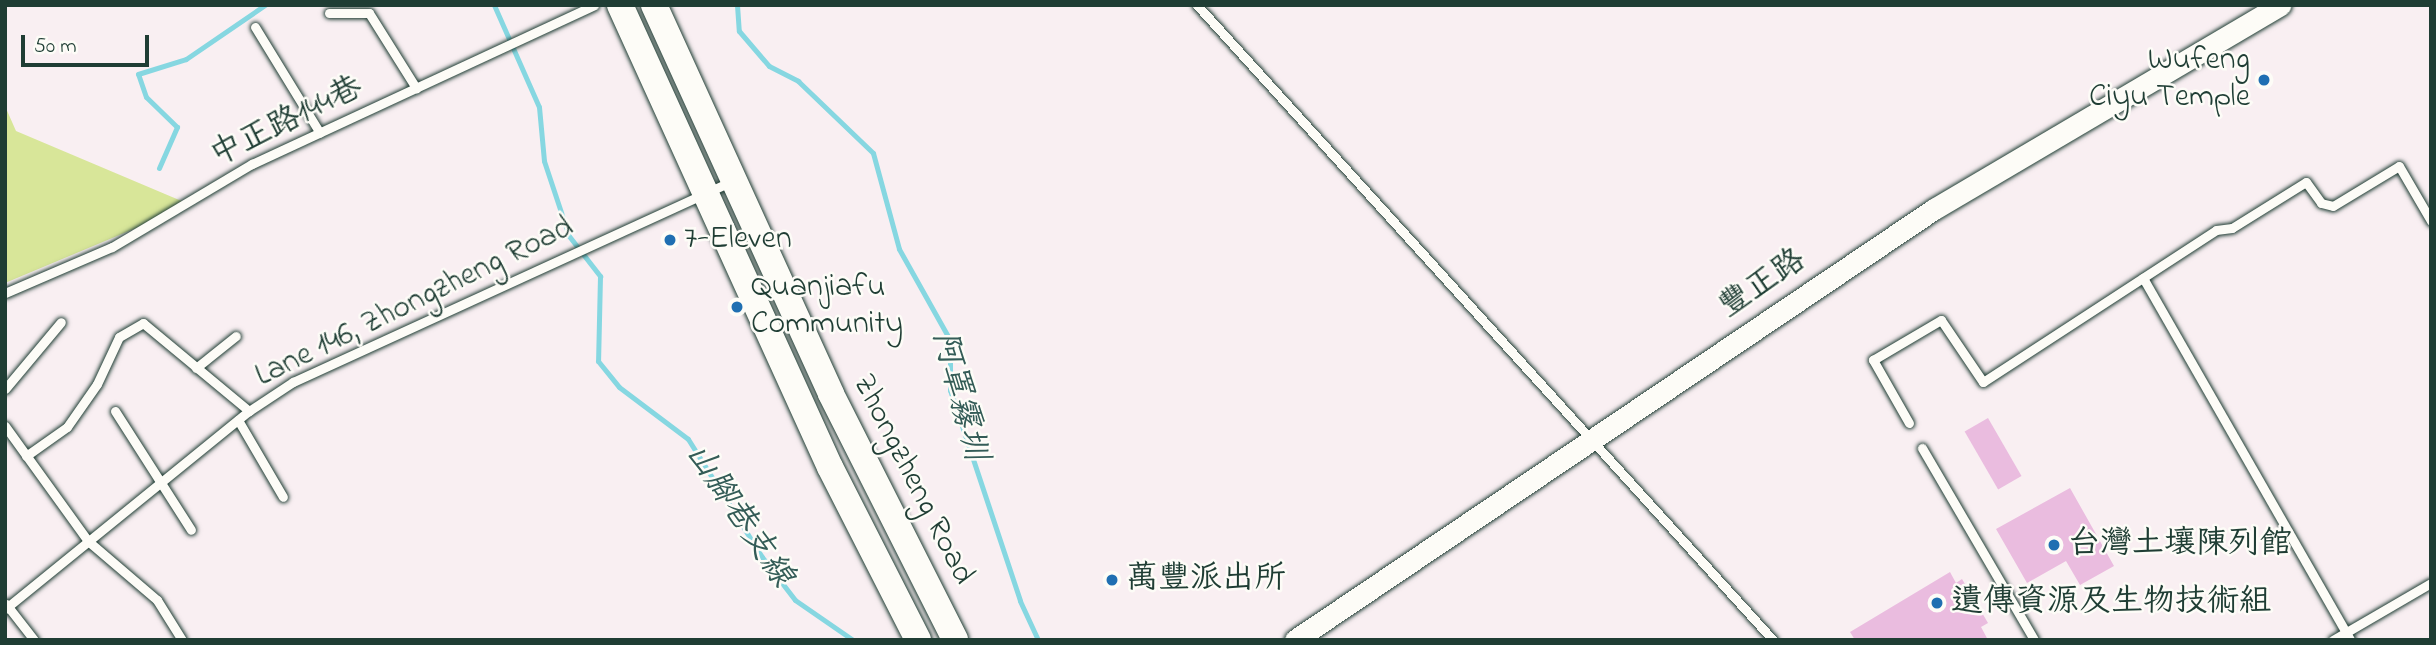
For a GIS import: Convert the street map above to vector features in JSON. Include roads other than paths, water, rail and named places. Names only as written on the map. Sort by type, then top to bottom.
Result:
[{"type":"main road","name":"Zhongzheng Road","points":[[620,5],[830,467],[918,640]]},
{"type":"main road","name":"Zhongzheng Road","points":[[654,5],[737,179],[831,394],[955,640]]},
{"type":"street","name":"豐正路","points":[[1295,640],[1934,209],[2280,5]]},
{"type":"lane","name":"中正路144巷","points":[[5,293],[112,247],[196,195],[320,133],[594,5]]},
{"type":"lane","points":[[1197,5],[1593,437],[1773,640]]},
{"type":"lane","points":[[329,13],[369,13],[416,88]]},
{"type":"lane","points":[[255,27],[320,133]]},
{"type":"lane","points":[[1909,423],[1873,360],[1941,320],[1983,382],[2216,230],[2232,228],[2306,182],[2321,203],[2333,206],[2399,166],[2431,222]]},
{"type":"lane","name":"Lane 146, Zhongzheng Road","points":[[6,606],[249,411],[293,382],[737,179]]},
{"type":"lane","points":[[2143,278],[2348,636]]},
{"type":"lane","points":[[5,389],[61,322]]},
{"type":"lane","points":[[26,456],[67,427],[97,384],[119,337],[143,323],[249,411]]},
{"type":"lane","points":[[196,368],[236,336]]},
{"type":"lane","points":[[115,411],[191,530]]},
{"type":"lane","points":[[239,420],[283,497]]},
{"type":"lane","points":[[5,426],[88,541],[157,600],[182,640]]},
{"type":"lane","points":[[1922,448],[2034,640]]},
{"type":"lane","points":[[2333,640],[2348,636],[2431,583]]},
{"type":"lane","points":[[6,606],[34,640]]},
{"type":"waterway","name":"山腳巷支線","points":[[159,168],[177,127],[146,97],[138,74],[186,59],[265,5]]},
{"type":"waterway","name":"山腳巷支線","points":[[494,5],[539,107],[544,161],[569,236],[600,276],[598,361],[619,387],[688,439],[762,557],[795,600],[853,640]]},
{"type":"waterway","name":"阿罩霧圳","points":[[737,5],[739,31],[769,66],[798,81],[873,153],[899,249],[950,340],[950,390],[1020,601],[1038,640]]},
{"type":"place","name":"Wufeng Ciyu Temple","points":[[2264,80]]},
{"type":"place","name":"7-Eleven","points":[[670,240]]},
{"type":"place","name":"Quanjiafu Community","points":[[737,307]]},
{"type":"place","name":"台灣土壤陳列館","points":[[2054,545]]},
{"type":"place","name":"萬豐派出所","points":[[1112,580]]},
{"type":"place","name":"遺傳資源及生物技術組","points":[[1937,603]]}]
